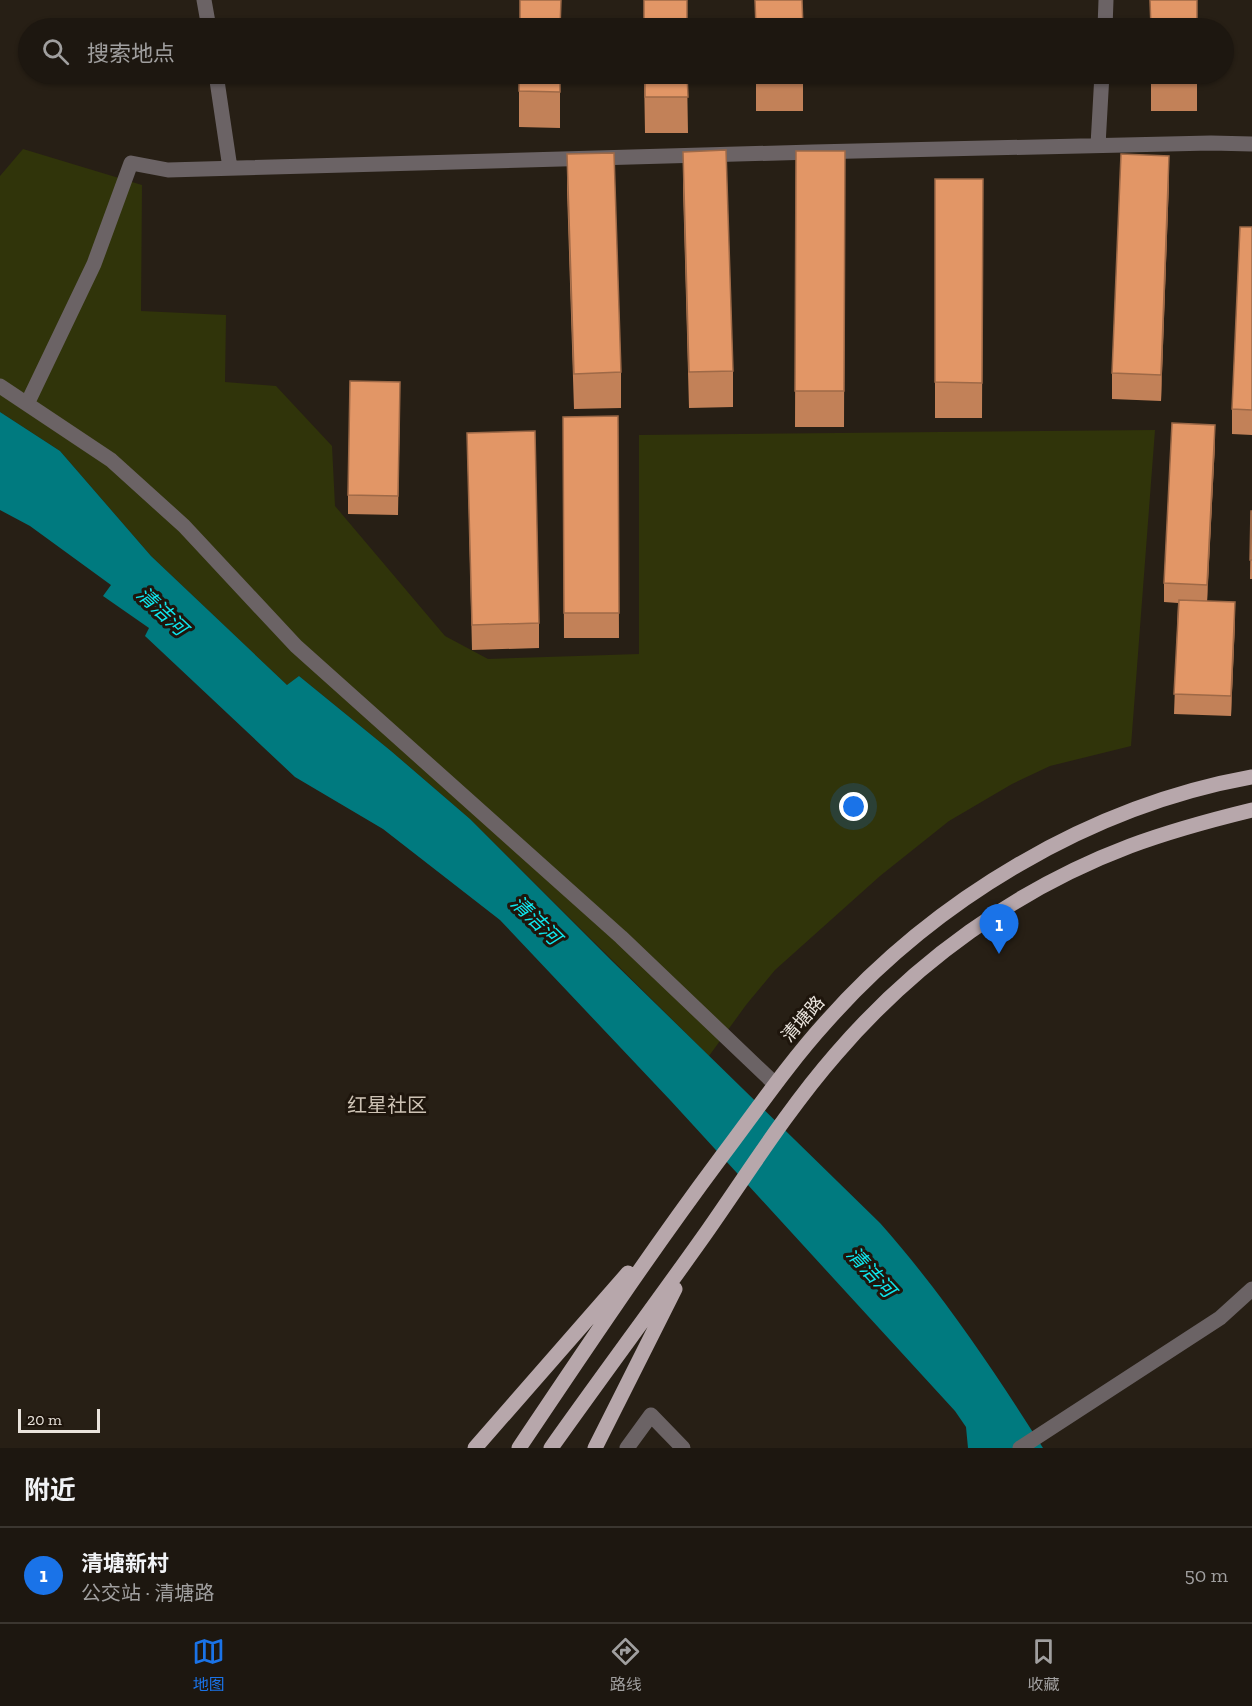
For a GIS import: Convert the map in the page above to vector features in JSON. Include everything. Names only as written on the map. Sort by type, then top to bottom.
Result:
[{"type":"main road","name":"清塘路","points":[[519,1448],[671,1224],[775,1084],[826,1021],[877,970],[928,927],[980,889],[1029,860],[1103,823],[1164,799],[1252,777]]},
{"type":"main road","points":[[550,1448],[697,1246],[787,1116],[834,1056],[899,988],[962,937],[999,912],[1087,864],[1128,847],[1196,824],[1252,810]]},
{"type":"main road","points":[[475,1448],[671,1224]]},
{"type":"main road","points":[[595,1448],[697,1246]]},
{"type":"street","points":[[204,0],[207,18]]},
{"type":"street","points":[[1106,18],[1107,0]]},
{"type":"street","points":[[217,84],[230,168]]},
{"type":"street","points":[[1098,145],[1101,84]]},
{"type":"street","points":[[27,404],[94,264],[131,164],[168,170],[1098,145],[1252,144]]},
{"type":"street","points":[[0,386],[111,459],[184,526],[296,646],[621,937],[775,1084]]},
{"type":"street","points":[[1020,1448],[1220,1318],[1252,1289]]},
{"type":"street","points":[[627,1448],[651,1415],[683,1448]]},
{"type":"green space","points":[[23,149],[142,185],[141,311],[226,315],[225,382],[276,386],[332,446],[335,506],[445,636],[488,659],[639,654],[639,435],[1155,430],[1131,746],[1050,766],[1012,784],[949,821],[880,876],[775,970],[709,1056],[470,819],[299,676],[288,686],[151,556],[60,451],[0,412],[0,176]]},
{"type":"water","name":"清洁河","points":[[0,412],[60,451],[151,556],[287,685],[299,676],[470,819],[880,1223],[925,1277],[966,1332],[1043,1448],[968,1448],[966,1427],[955,1411],[671,1101],[500,920],[383,829],[295,777],[145,636],[149,628],[103,596],[111,585],[30,526],[0,510]]},
{"type":"building","points":[[520,0],[561,0],[560,18],[520,18]]},
{"type":"building","points":[[644,0],[687,0],[687,18],[644,18]]},
{"type":"building","points":[[755,0],[802,0],[803,18],[756,18]]},
{"type":"building","points":[[1150,0],[1197,0],[1197,18],[1151,18]]},
{"type":"building","points":[[519,84],[560,84],[560,92],[519,91]]},
{"type":"building","points":[[645,84],[687,84],[688,97],[645,97]]},
{"type":"building","points":[[726,150],[733,371],[689,372],[683,152]]},
{"type":"building","points":[[796,151],[845,151],[844,391],[795,391]]},
{"type":"building","points":[[614,153],[621,372],[574,374],[567,154]]},
{"type":"building","points":[[1121,154],[1169,156],[1161,375],[1112,373]]},
{"type":"building","points":[[935,179],[983,179],[982,383],[935,382]]},
{"type":"building","points":[[1240,227],[1252,227],[1252,410],[1232,409]]},
{"type":"building","points":[[350,381],[400,382],[398,496],[348,495]]},
{"type":"building","points":[[618,416],[619,613],[564,613],[563,417]]},
{"type":"building","points":[[1172,423],[1215,425],[1207,585],[1164,583]]},
{"type":"building","points":[[535,431],[539,623],[472,625],[467,433]]},
{"type":"building","points":[[1251,511],[1252,560],[1250,560]]},
{"type":"building","points":[[1179,600],[1235,602],[1231,696],[1174,694]]},
{"type":"place","name":"清塘新村","points":[[999,954]]},
{"type":"district","name":"红星社区","points":[[387,1105]]}]
